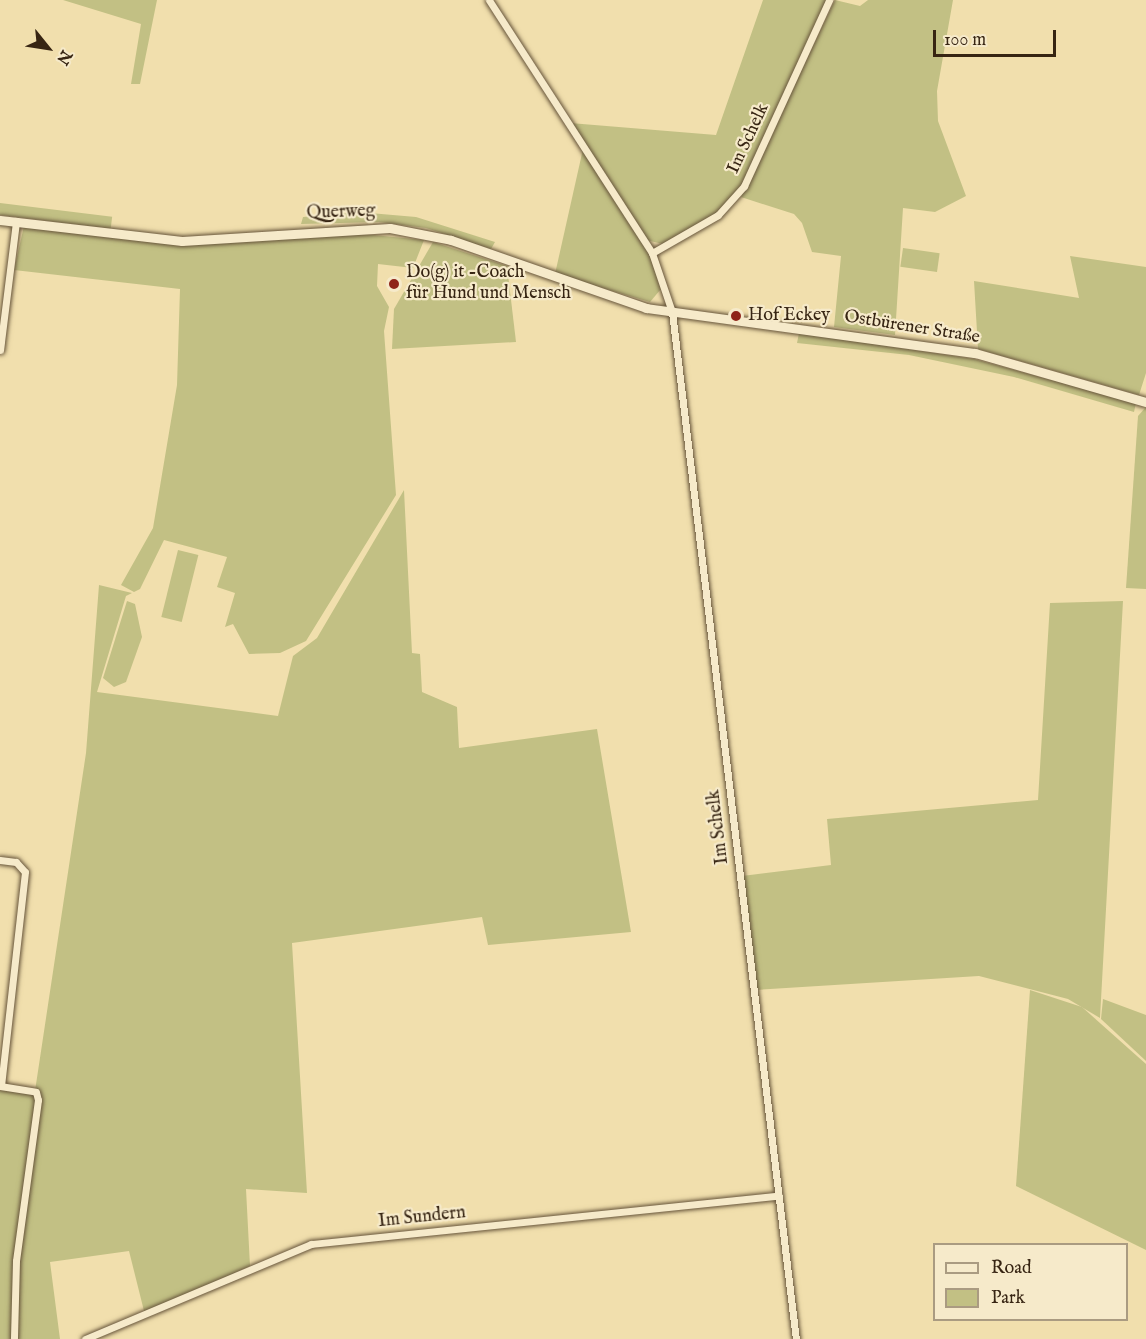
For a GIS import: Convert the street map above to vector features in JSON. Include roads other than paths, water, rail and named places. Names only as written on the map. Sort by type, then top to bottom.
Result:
[{"type":"street","points":[[489,0],[652,253],[672,312]]},
{"type":"street","name":"Im Schelk","points":[[652,253],[718,215],[744,186],[829,0]]},
{"type":"street","name":"Querweg","points":[[0,220],[16,220],[182,241],[390,228],[451,240],[599,295],[672,312]]},
{"type":"street","points":[[0,350],[16,220]]},
{"type":"street","name":"Im Schelk","points":[[672,312],[796,1339]]},
{"type":"street","name":"Ostbürener Straße","points":[[672,312],[975,353],[1146,402]]},
{"type":"street","points":[[0,860],[16,862],[25,873],[1,1086],[36,1092],[38,1100],[16,1261],[14,1339]]},
{"type":"street","name":"Im Sundern","points":[[85,1339],[311,1244],[779,1196]]},
{"type":"place","name":"Do(g) it -Coach für Hund und Mensch","points":[[394,284]]},
{"type":"place","name":"Hof Eckey","points":[[736,316]]}]
